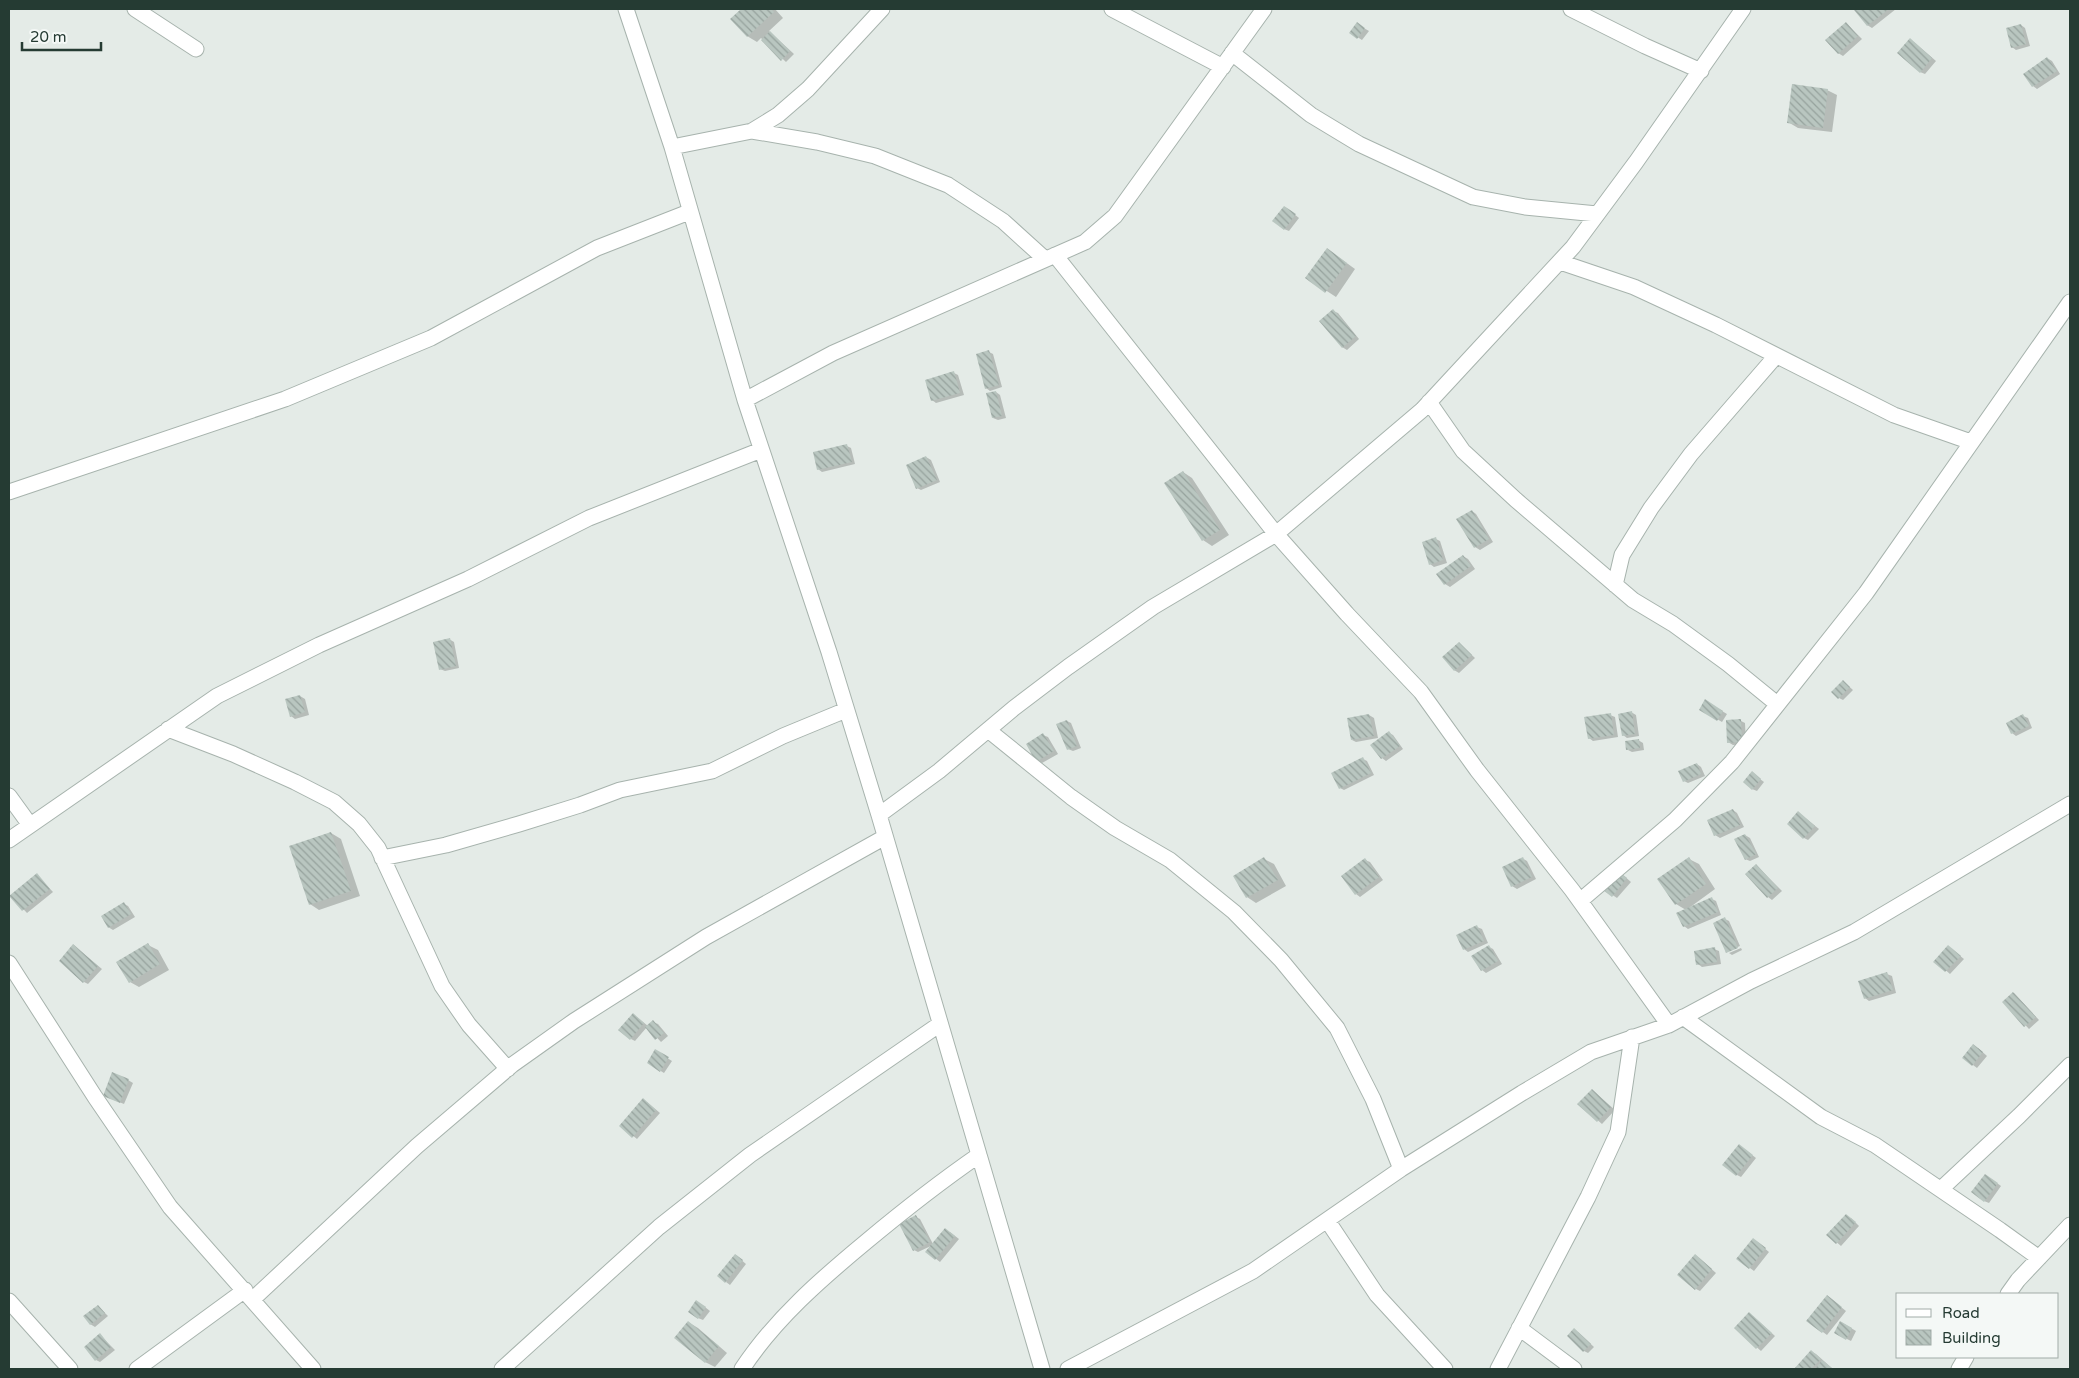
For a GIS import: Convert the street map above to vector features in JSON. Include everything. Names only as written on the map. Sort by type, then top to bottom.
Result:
[{"type":"street","points":[[135,9],[196,49]]},
{"type":"street","points":[[626,9],[672,148],[745,400],[879,815],[1042,1369]]},
{"type":"street","points":[[672,148],[752,131],[778,114],[808,89],[882,9]]},
{"type":"street","points":[[1112,9],[1223,67]]},
{"type":"street","points":[[745,400],[833,353],[1085,242],[1115,216],[1264,9]]},
{"type":"street","points":[[1571,9],[1701,71]]},
{"type":"street","points":[[879,815],[939,771],[1060,673],[1153,607],[1276,534],[1422,410],[1560,262],[1701,71],[1743,9]]},
{"type":"street","points":[[1232,53],[1311,115],[1359,144],[1473,198],[1524,207],[1597,214]]},
{"type":"street","points":[[752,131],[817,142],[875,156],[948,185],[1003,221],[1050,257],[1276,534],[1347,614],[1421,692],[1477,770],[1580,901],[1669,1025]]},
{"type":"street","points":[[9,492],[303,392],[431,338],[597,248],[689,212]]},
{"type":"street","points":[[1560,262],[1634,287],[1716,325],[1894,416],[1971,442]]},
{"type":"street","points":[[1580,901],[1675,820],[1732,762],[1866,592],[2070,302]]},
{"type":"street","points":[[1615,585],[1622,555],[1650,508],[1691,454],[1776,356]]},
{"type":"street","points":[[1429,402],[1462,451],[1516,500],[1633,600],[1689,636],[1777,704]]},
{"type":"street","points":[[9,840],[217,696],[319,645],[468,578],[588,518],[762,450]]},
{"type":"street","points":[[382,858],[446,845],[580,805],[620,790],[712,771],[783,736],[846,710]]},
{"type":"street","points":[[168,729],[233,754],[295,782],[334,802],[359,824],[378,848],[442,986],[469,1024],[508,1069]]},
{"type":"street","points":[[988,730],[1071,797],[1115,828],[1170,860],[1234,912],[1281,960],[1337,1028],[1373,1099],[1401,1169]]},
{"type":"street","points":[[9,796],[30,825]]},
{"type":"street","points":[[1068,1369],[1254,1271],[1401,1169],[1591,1052],[1669,1025],[1751,981],[1854,932],[2070,804]]},
{"type":"street","points":[[137,1369],[249,1295],[417,1146],[508,1069],[574,1021],[706,937],[885,836]]},
{"type":"street","points":[[9,963],[95,1097],[170,1206],[313,1369]]},
{"type":"street","points":[[1683,1017],[1821,1117],[1874,1146],[2039,1258]]},
{"type":"street","points":[[502,1369],[659,1227],[750,1155],[940,1024]]},
{"type":"street","points":[[1498,1369],[1588,1197],[1618,1132],[1632,1037]]},
{"type":"street","points":[[1941,1190],[2070,1065]]},
{"type":"street","points":[[742,1369],[757,1346],[801,1299],[920,1198],[979,1155]]},
{"type":"street","points":[[1327,1220],[1377,1295],[1445,1369]]},
{"type":"street","points":[[2009,1293],[2018,1280],[2070,1225]]},
{"type":"street","points":[[9,1302],[70,1369]]},
{"type":"street","points":[[1519,1328],[1574,1369]]},
{"type":"street","points":[[1959,1369],[1965,1358]]},
{"type":"building","points":[[741,9],[771,9],[774,12],[747,37],[730,19]]},
{"type":"building","points":[[1855,9],[1889,9],[1867,26]]},
{"type":"building","points":[[1357,22],[1365,28],[1357,39],[1349,33]]},
{"type":"building","points":[[1846,22],[1858,36],[1838,54],[1825,40]]},
{"type":"building","points":[[2021,24],[2026,44],[2011,48],[2006,28]]},
{"type":"building","points":[[770,31],[790,51],[781,61],[761,40]]},
{"type":"building","points":[[1910,38],[1932,58],[1920,73],[1897,53]]},
{"type":"building","points":[[2047,57],[2057,71],[2032,87],[2023,74]]},
{"type":"building","points":[[1792,84],[1828,89],[1823,128],[1787,123]]},
{"type":"building","points":[[1284,206],[1296,214],[1284,230],[1272,221]]},
{"type":"building","points":[[1327,248],[1347,263],[1325,293],[1305,278]]},
{"type":"building","points":[[1333,309],[1356,336],[1342,348],[1319,321]]},
{"type":"building","points":[[989,350],[999,385],[985,389],[976,354]]},
{"type":"building","points":[[954,371],[960,393],[931,401],[925,380]]},
{"type":"building","points":[[996,391],[1002,416],[992,418],[986,393]]},
{"type":"building","points":[[847,444],[852,462],[817,470],[813,452]]},
{"type":"building","points":[[926,456],[937,480],[916,489],[906,465]]},
{"type":"building","points":[[1183,471],[1220,530],[1202,541],[1164,483]]},
{"type":"building","points":[[1472,510],[1489,539],[1474,548],[1456,519]]},
{"type":"building","points":[[1436,537],[1443,560],[1429,565],[1422,542]]},
{"type":"building","points":[[1463,555],[1471,566],[1444,585],[1436,574]]},
{"type":"building","points":[[450,638],[456,666],[439,670],[433,642]]},
{"type":"building","points":[[1459,642],[1472,655],[1454,671],[1442,657]]},
{"type":"building","points":[[1843,680],[1850,687],[1838,699],[1831,692]]},
{"type":"building","points":[[300,695],[305,712],[290,717],[285,699]]},
{"type":"building","points":[[1705,699],[1723,711],[1717,721],[1699,710]]},
{"type":"building","points":[[1632,711],[1635,734],[1622,736],[1618,714]]},
{"type":"building","points":[[1611,713],[1614,735],[1588,739],[1584,717]]},
{"type":"building","points":[[1369,714],[1374,736],[1351,740],[1347,718]]},
{"type":"building","points":[[2023,714],[2029,726],[2011,734],[2006,723]]},
{"type":"building","points":[[1741,719],[1742,742],[1727,743],[1726,720]]},
{"type":"building","points":[[1067,720],[1077,746],[1067,750],[1056,724]]},
{"type":"building","points":[[1389,731],[1400,746],[1381,759],[1370,745]]},
{"type":"building","points":[[1043,733],[1054,751],[1036,762],[1026,744]]},
{"type":"building","points":[[1639,739],[1640,748],[1626,750],[1625,741]]},
{"type":"building","points":[[1363,757],[1371,773],[1339,789],[1331,773]]},
{"type":"building","points":[[1697,763],[1701,774],[1683,782],[1678,771]]},
{"type":"building","points":[[1752,771],[1761,779],[1752,790],[1743,782]]},
{"type":"building","points":[[1733,809],[1740,825],[1714,836],[1707,820]]},
{"type":"building","points":[[1798,811],[1815,826],[1803,839],[1787,824]]},
{"type":"building","points":[[331,832],[351,891],[309,905],[289,846]]},
{"type":"building","points":[[1745,834],[1756,854],[1745,860],[1734,839]]},
{"type":"building","points":[[1264,857],[1278,880],[1246,898],[1233,876]]},
{"type":"building","points":[[1523,857],[1532,877],[1511,887],[1502,867]]},
{"type":"building","points":[[1689,857],[1706,884],[1675,905],[1657,879]]},
{"type":"building","points":[[1365,858],[1379,877],[1355,895],[1341,876]]},
{"type":"building","points":[[1756,864],[1778,888],[1767,898],[1745,874]]},
{"type":"building","points":[[1618,871],[1627,878],[1612,897],[1603,890]]},
{"type":"building","points":[[37,873],[50,889],[22,911],[9,896]]},
{"type":"building","points":[[1712,897],[1718,912],[1683,927],[1676,913]]},
{"type":"building","points":[[124,902],[131,914],[108,928],[101,916]]},
{"type":"building","points":[[1725,917],[1738,948],[1726,953],[1713,923]]},
{"type":"building","points":[[1477,925],[1484,941],[1463,950],[1456,935]]},
{"type":"building","points":[[148,943],[160,964],[129,983],[116,962]]},
{"type":"building","points":[[73,944],[98,966],[83,983],[59,961]]},
{"type":"building","points":[[1489,945],[1498,961],[1481,971],[1471,956]]},
{"type":"building","points":[[1948,945],[1961,956],[1945,972],[1933,962]]},
{"type":"building","points":[[1715,947],[1717,962],[1696,965],[1694,951]]},
{"type":"building","points":[[1887,972],[1893,990],[1864,999],[1858,981]]},
{"type":"building","points":[[2013,992],[2036,1017],[2024,1027],[2002,1002]]},
{"type":"building","points":[[633,1013],[644,1023],[630,1040],[618,1030]]},
{"type":"building","points":[[653,1020],[664,1033],[655,1040],[645,1027]]},
{"type":"building","points":[[1973,1044],[1983,1052],[1972,1066],[1962,1058]]},
{"type":"building","points":[[655,1049],[669,1057],[660,1072],[647,1063]]},
{"type":"building","points":[[112,1072],[129,1079],[120,1103],[103,1096]]},
{"type":"building","points":[[1592,1089],[1611,1107],[1597,1122],[1577,1104]]},
{"type":"building","points":[[643,1098],[656,1110],[632,1138],[619,1126]]},
{"type":"building","points":[[1739,1144],[1753,1155],[1736,1176],[1722,1165]]},
{"type":"building","points":[[1985,1174],[1998,1183],[1984,1202],[1971,1192]]},
{"type":"building","points":[[1846,1214],[1856,1222],[1836,1244],[1826,1235]]},
{"type":"building","points":[[916,1215],[930,1242],[913,1251],[899,1224]]},
{"type":"building","points":[[945,1228],[955,1236],[935,1260],[925,1252]]},
{"type":"building","points":[[1753,1238],[1766,1248],[1749,1269],[1736,1259]]},
{"type":"building","points":[[735,1254],[743,1260],[725,1283],[717,1276]]},
{"type":"building","points":[[1695,1254],[1712,1269],[1695,1290],[1677,1275]]},
{"type":"building","points":[[1827,1295],[1842,1307],[1822,1333],[1806,1321]]},
{"type":"building","points":[[696,1300],[706,1307],[698,1319],[688,1312]]},
{"type":"building","points":[[98,1305],[105,1313],[90,1325],[83,1316]]},
{"type":"building","points":[[1749,1312],[1772,1333],[1756,1349],[1734,1328]]},
{"type":"building","points":[[688,1321],[719,1346],[705,1363],[674,1338]]},
{"type":"building","points":[[1840,1321],[1852,1328],[1846,1340],[1834,1333]]},
{"type":"building","points":[[1574,1328],[1591,1344],[1583,1352],[1567,1336]]},
{"type":"building","points":[[100,1333],[111,1347],[95,1361],[84,1347]]},
{"type":"building","points":[[1811,1350],[1821,1359],[1811,1369],[1794,1369]]},
{"type":"building","points":[[1822,1360],[1833,1369],[1815,1369]]}]
